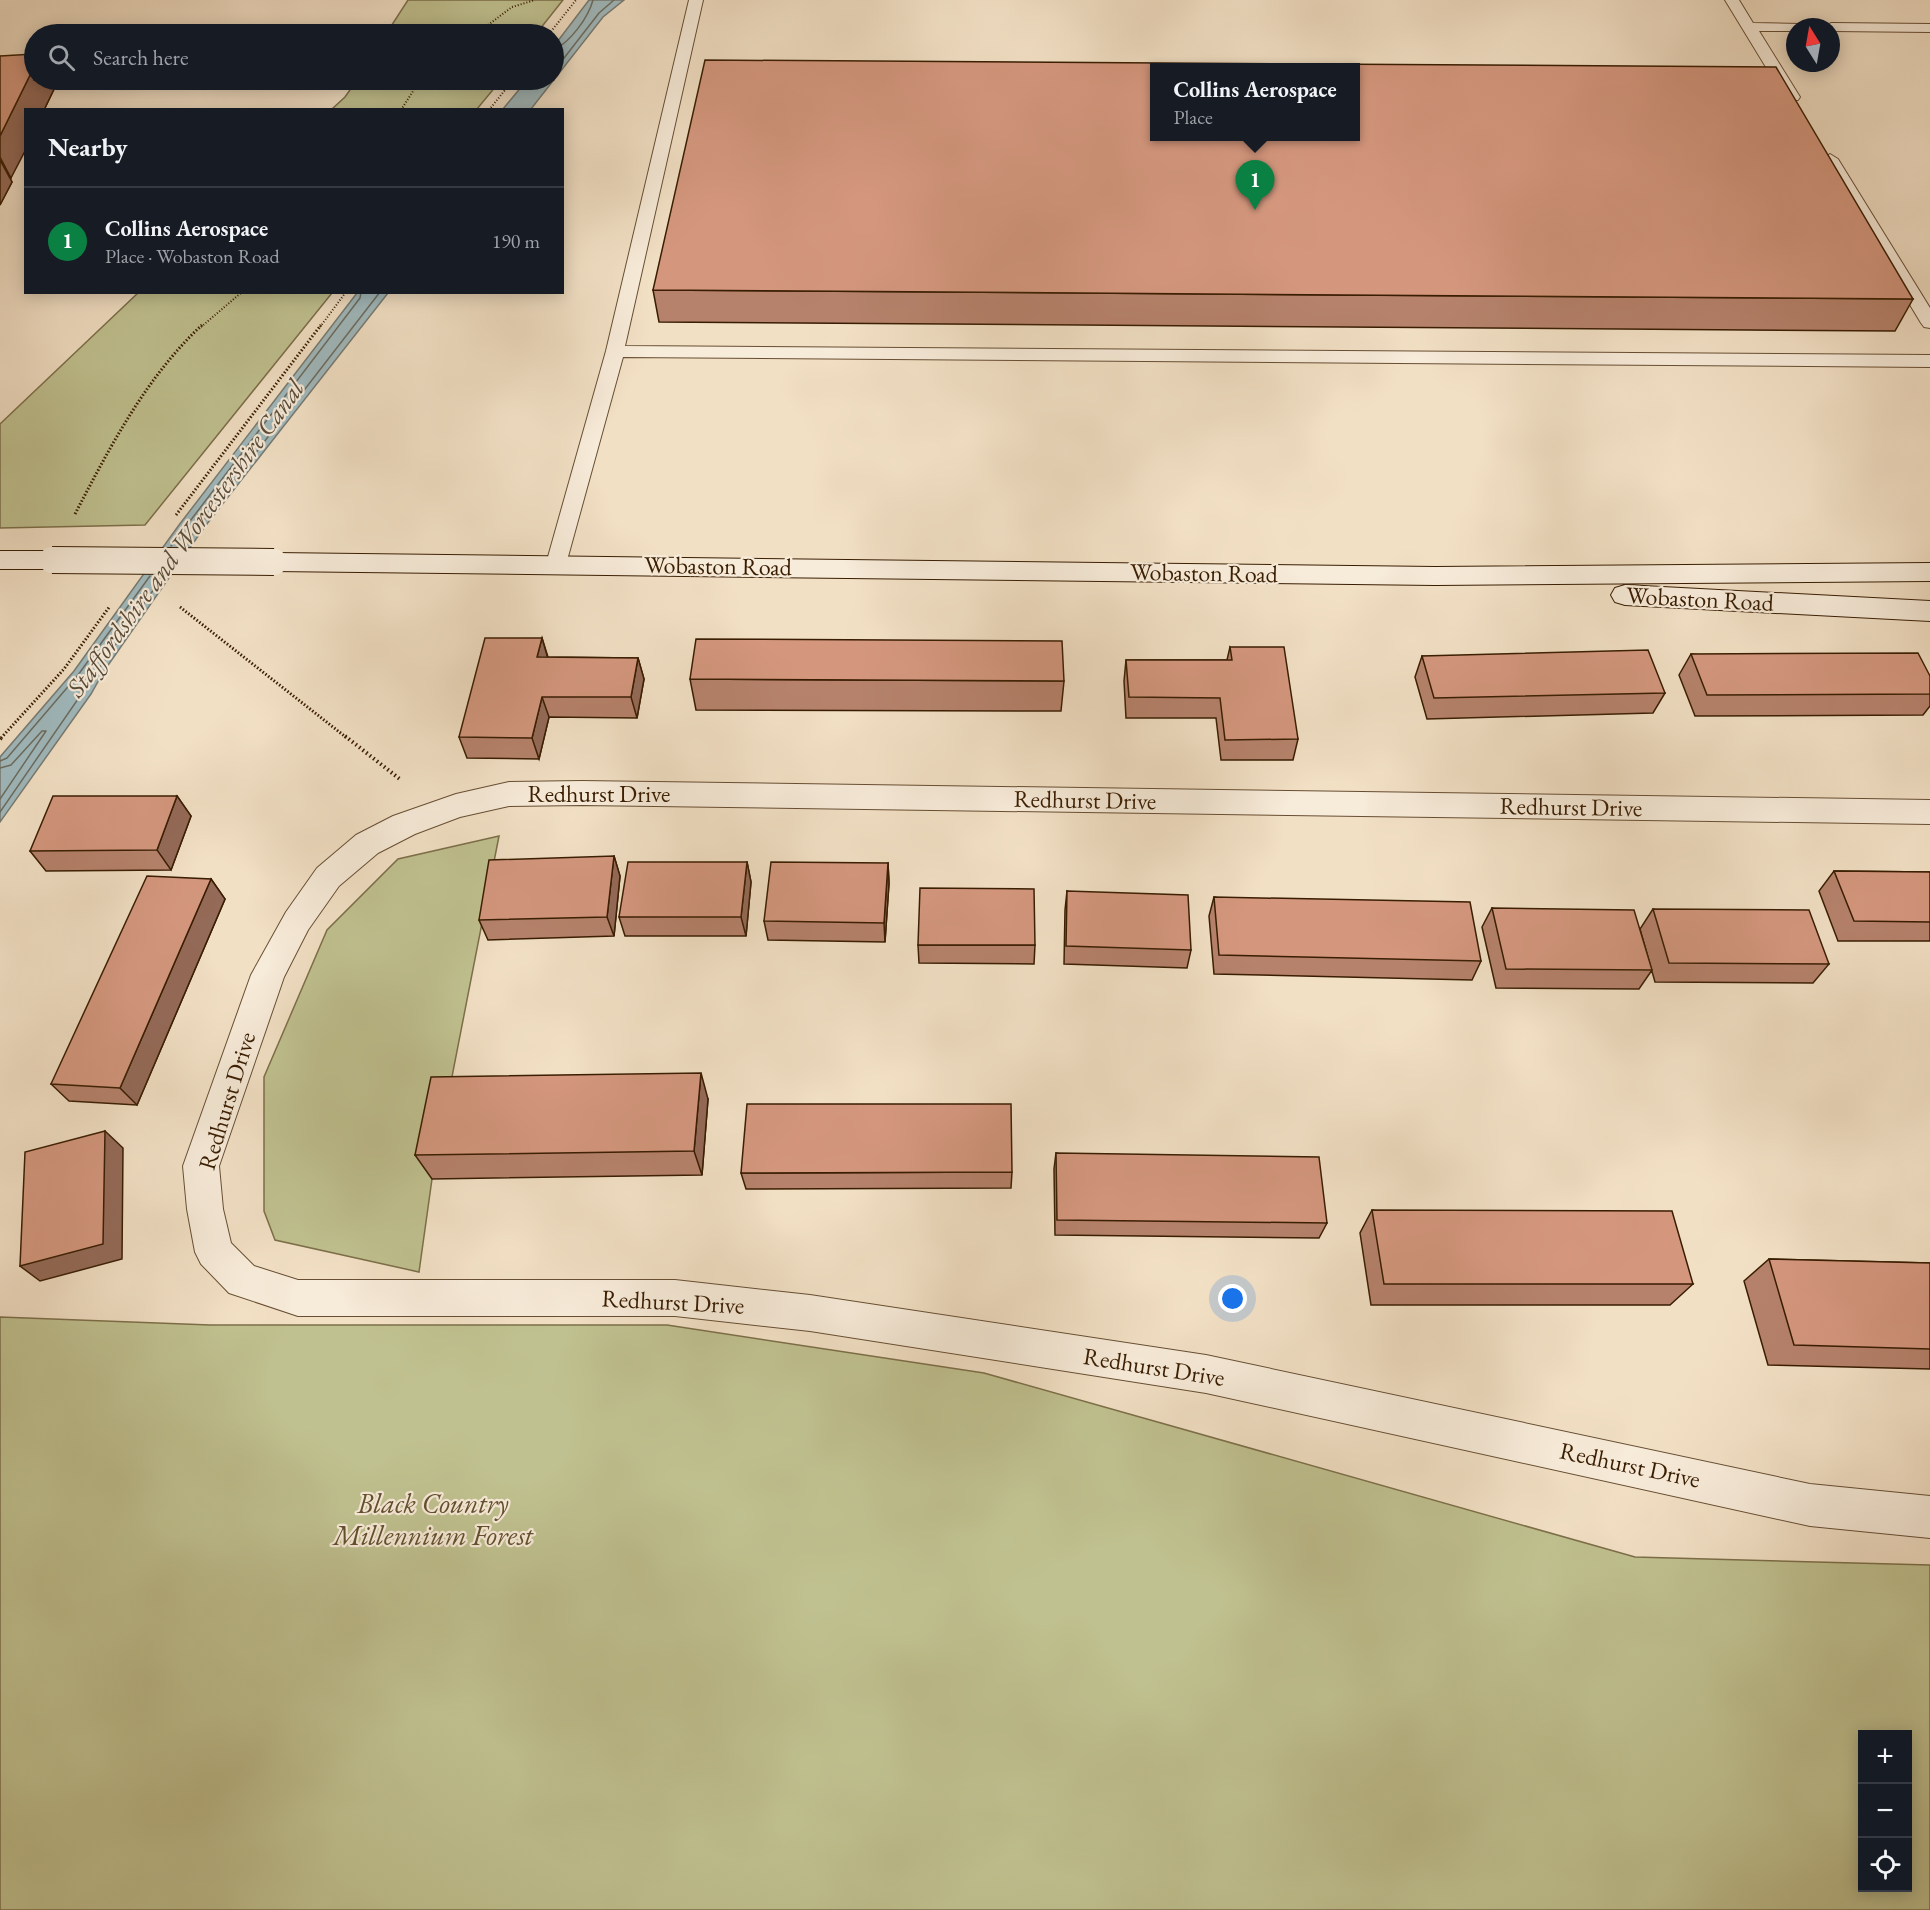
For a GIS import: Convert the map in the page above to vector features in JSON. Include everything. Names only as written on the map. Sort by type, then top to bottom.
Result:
[{"type":"street","name":"Wobaston Road","points":[[0,560],[556,564],[1435,576],[1930,572]]},
{"type":"street","name":"Wobaston Road","points":[[1435,576],[1547,591],[1930,611]]},
{"type":"street","name":"Redhurst Drive","points":[[1930,812],[582,793],[509,794],[456,806],[404,825],[367,844],[328,876],[297,921],[268,975],[201,1166],[205,1209],[214,1252],[242,1280],[298,1298],[675,1298],[810,1313],[1206,1374],[1810,1505],[1930,1517]]},
{"type":"lane","points":[[556,564],[615,351],[686,70],[696,0]]},
{"type":"lane","points":[[1732,0],[1799,108]]},
{"type":"lane","points":[[1749,27],[1786,27]]},
{"type":"lane","points":[[1840,27],[1930,28]]},
{"type":"lane","points":[[1756,78],[1780,78]]},
{"type":"lane","points":[[1824,149],[1930,323]]},
{"type":"lane","points":[[615,351],[1930,361]]},
{"type":"path","points":[[489,24],[512,7],[535,0]]},
{"type":"path","points":[[557,24],[576,0]]},
{"type":"path","points":[[402,108],[414,90]]},
{"type":"path","points":[[491,108],[505,90]]},
{"type":"path","points":[[52,560],[108,452],[142,398],[190,337],[240,294]]},
{"type":"path","points":[[172,602],[413,790],[428,817]]},
{"type":"green space","points":[[408,0],[563,0],[544,24],[392,24]]},
{"type":"green space","points":[[350,90],[493,90],[478,108],[333,108]]},
{"type":"green space","points":[[137,294],[331,294],[145,525],[0,528],[0,424]]},
{"type":"green space","points":[[499,836],[432,1179],[419,1272],[275,1240],[264,1211],[264,1077],[327,930],[398,859]]},
{"type":"green space","name":"Black Country Millennium Forest","points":[[0,1317],[210,1325],[667,1325],[984,1373],[1635,1557],[1930,1565],[1930,1910],[0,1910]]},
{"type":"water","points":[[589,0],[624,0],[603,17],[564,67],[564,33]]},
{"type":"water","points":[[519,90],[546,90],[532,108],[504,108]]},
{"type":"water","name":"Staffordshire and Worcestershire Canal","points":[[356,294],[387,294],[203,529],[104,671],[91,694],[0,822],[0,757],[74,671],[179,525]]},
{"type":"building","points":[[24,55],[24,87],[0,136],[0,56]]},
{"type":"building","points":[[705,60],[1164,63],[1150,63],[1150,141],[1360,141],[1360,64],[1776,67],[1913,299],[653,290]]},
{"type":"building","points":[[485,638],[542,638],[537,657],[638,658],[631,697],[542,697],[532,738],[459,737]]},
{"type":"building","points":[[696,639],[1062,641],[1064,681],[690,679]]},
{"type":"building","points":[[1230,647],[1284,647],[1298,739],[1225,740],[1220,698],[1129,697],[1126,660],[1232,660]]},
{"type":"building","points":[[1648,650],[1665,693],[1434,698],[1422,656]]},
{"type":"building","points":[[1918,653],[1930,676],[1930,694],[1707,695],[1691,654]]},
{"type":"building","points":[[53,796],[177,796],[157,850],[30,851]]},
{"type":"building","points":[[614,856],[607,917],[479,920],[489,860]]},
{"type":"building","points":[[628,862],[747,862],[741,917],[619,917]]},
{"type":"building","points":[[771,862],[888,863],[884,923],[764,921]]},
{"type":"building","points":[[1834,871],[1930,872],[1930,922],[1854,921]]},
{"type":"building","points":[[147,876],[211,879],[120,1088],[51,1084]]},
{"type":"building","points":[[920,888],[1034,889],[1035,945],[918,945]]},
{"type":"building","points":[[1067,891],[1188,895],[1191,950],[1066,946]]},
{"type":"building","points":[[1214,897],[1470,902],[1481,961],[1219,955]]},
{"type":"building","points":[[1492,908],[1634,910],[1652,970],[1506,969]]},
{"type":"building","points":[[1653,909],[1809,910],[1829,964],[1669,963]]},
{"type":"building","points":[[701,1073],[694,1151],[415,1155],[431,1077]]},
{"type":"building","points":[[747,1104],[1011,1104],[1012,1172],[741,1173]]},
{"type":"building","points":[[105,1131],[103,1244],[20,1266],[25,1152]]},
{"type":"building","points":[[1056,1153],[1319,1157],[1327,1223],[1057,1220]]},
{"type":"building","points":[[1372,1210],[1672,1211],[1693,1284],[1384,1284]]},
{"type":"building","points":[[1769,1259],[1930,1263],[1930,1349],[1794,1345]]},
{"type":"place","name":"Collins Aerospace","points":[[1255,210]]}]
